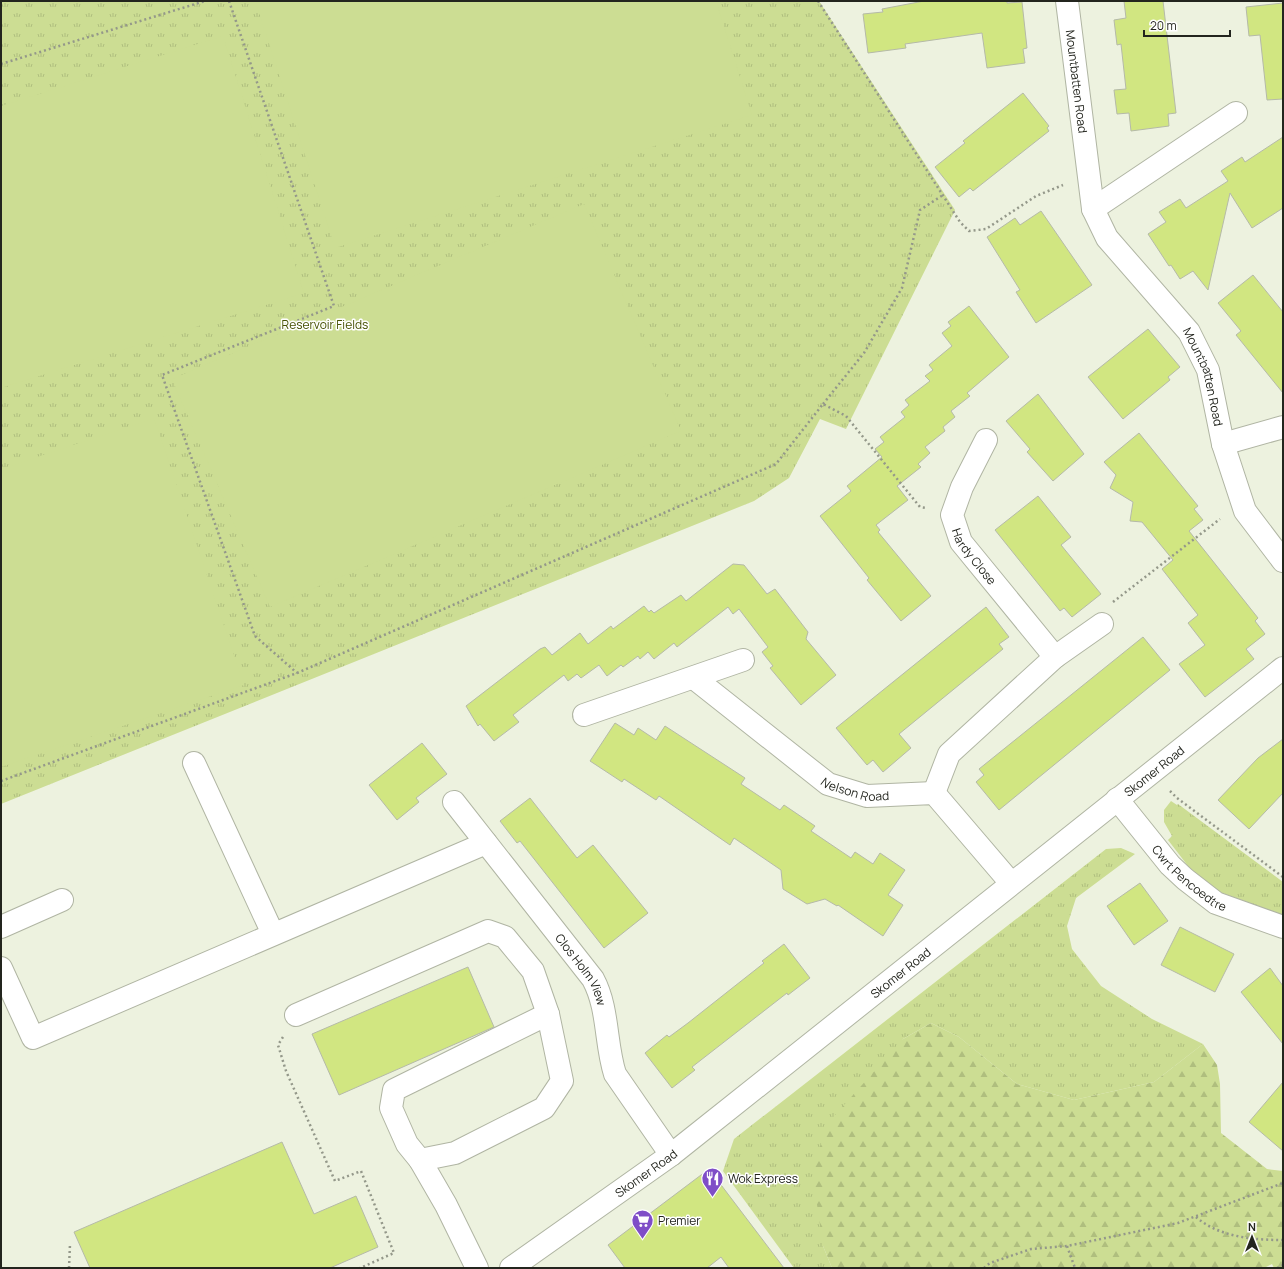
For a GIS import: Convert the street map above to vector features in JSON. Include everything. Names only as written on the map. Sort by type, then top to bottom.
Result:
[{"type":"street","name":"Mountbatten Road","points":[[1067,1],[1093,209],[1108,238],[1189,332],[1208,370],[1223,444],[1245,511],[1283,561]]},
{"type":"street","points":[[1093,209],[1236,113]]},
{"type":"street","points":[[1223,444],[1283,428]]},
{"type":"street","name":"Hardy Close","points":[[986,440],[962,487],[952,515],[961,542],[1055,657]]},
{"type":"street","points":[[1011,883],[934,792],[949,754],[1055,657],[1102,624]]},
{"type":"street","points":[[584,715],[743,660]]},
{"type":"street","name":"Skomer Road","points":[[511,1268],[671,1155],[1283,668]]},
{"type":"street","name":"Nelson Road","points":[[694,678],[828,784],[867,796],[934,792]]},
{"type":"street","points":[[194,763],[273,934]]},
{"type":"street","name":"Cwrt Pencoedtre","points":[[1117,799],[1170,865],[1185,879],[1216,902],[1283,927]]},
{"type":"street","name":"Clos Holm View","points":[[454,802],[594,979],[600,991],[604,1007],[610,1060],[615,1074],[671,1155]]},
{"type":"street","points":[[1,968],[33,1038],[486,843]]},
{"type":"street","points":[[1,927],[62,900]]},
{"type":"street","points":[[296,1015],[488,931],[505,937],[533,971],[548,1014],[562,1081],[544,1108],[455,1153],[420,1160]]},
{"type":"street","points":[[477,1268],[446,1205],[420,1160],[408,1144],[391,1108],[394,1090],[548,1014]]},
{"type":"path","points":[[1,64],[205,1]]},
{"type":"path","points":[[229,1],[334,306],[162,375],[255,636],[297,673]]},
{"type":"path","points":[[818,1],[960,222],[969,231],[986,229],[1036,196],[1089,175]]},
{"type":"path","points":[[1,781],[297,673],[776,464],[864,353],[902,288],[920,210],[943,195]]},
{"type":"path","points":[[823,404],[846,416],[920,507],[952,515]]},
{"type":"path","points":[[1102,624],[1110,604],[1221,518],[1245,511]]},
{"type":"path","points":[[1153,770],[1177,798],[1283,877]]},
{"type":"path","points":[[296,1015],[278,1045],[286,1071],[335,1181],[361,1171],[394,1253],[360,1268]]},
{"type":"path","points":[[984,1268],[990,1263],[1031,1249],[1067,1246],[1178,1223],[1283,1183]]},
{"type":"path","points":[[1196,1217],[1206,1226],[1225,1234],[1283,1240]]},
{"type":"path","points":[[69,1268],[70,1244]]},
{"type":"path","points":[[1067,1246],[1075,1268]]},
{"type":"path","points":[[1277,1268],[1283,1265]]},
{"type":"green space","name":"Reservoir Fields","points":[[1,1],[819,1],[955,210],[846,429],[820,419],[789,478],[754,501],[1,804]]},
{"type":"green space","points":[[264,1],[716,1],[752,115],[335,248],[256,3]]},
{"type":"green space","points":[[223,36],[304,293],[1,388],[1,106]]},
{"type":"green space","points":[[584,204],[681,431],[270,607],[172,379]]},
{"type":"green space","points":[[154,418],[244,685],[1,767],[1,469]]},
{"type":"green space","points":[[1171,801],[1177,805],[1178,804],[1283,882],[1283,915],[1214,890],[1198,879],[1168,840],[1172,836],[1164,822],[1164,810]]},
{"type":"green space","points":[[1121,848],[1135,854],[1076,898],[1067,926],[1072,949],[1101,986],[1152,1019],[1203,1044],[1154,1082],[1074,1100],[1017,1084],[959,1037],[931,1023],[903,1039],[823,1246],[832,1268],[794,1268],[723,1171],[734,1139],[1106,849]]},
{"type":"green space","points":[[931,1023],[959,1037],[1017,1084],[1074,1100],[1154,1082],[1203,1044],[1217,1065],[1220,1084],[1221,1133],[1267,1169],[1283,1171],[1283,1268],[1274,1268],[1272,1264],[1264,1268],[832,1268],[823,1246],[812,1170],[828,1123],[903,1039]]},
{"type":"building","points":[[924,1],[1022,2],[1027,48],[1023,49],[1025,63],[987,68],[982,33],[905,44],[906,48],[868,53],[863,14],[883,12],[882,9]]},
{"type":"building","points":[[1124,1],[1163,1],[1176,113],[1168,114],[1169,126],[1131,131],[1129,113],[1117,114],[1114,90],[1126,89],[1121,44],[1117,45],[1114,20],[1126,18]]},
{"type":"building","points":[[1283,3],[1283,99],[1267,100],[1260,35],[1249,36],[1246,7]]},
{"type":"building","points":[[1023,93],[1049,126],[1047,128],[1049,131],[973,191],[970,188],[959,197],[935,167],[965,143],[963,141]]},
{"type":"building","points":[[1283,137],[1283,208],[1252,228],[1230,193],[1208,290],[1193,271],[1180,279],[1171,265],[1169,266],[1148,234],[1166,222],[1159,212],[1180,199],[1186,208],[1228,181],[1221,171],[1242,157],[1245,162]]},
{"type":"building","points":[[1041,211],[1092,285],[1036,323],[1016,292],[1020,290],[987,237],[1015,218],[1020,225]]},
{"type":"building","points":[[1253,275],[1283,312],[1283,393],[1236,335],[1241,331],[1218,303]]},
{"type":"building","points":[[969,306],[1009,357],[967,393],[970,396],[951,411],[955,417],[943,427],[945,431],[925,447],[930,453],[918,464],[921,467],[897,486],[908,500],[876,525],[880,530],[878,532],[931,596],[901,621],[867,580],[869,578],[820,516],[851,491],[847,486],[882,457],[875,449],[884,442],[880,437],[905,417],[901,412],[909,405],[905,400],[930,381],[925,376],[933,370],[929,365],[952,346],[942,333],[951,326],[948,322]]},
{"type":"building","points":[[1148,329],[1180,367],[1168,377],[1170,380],[1123,419],[1088,377]]},
{"type":"building","points":[[1038,394],[1084,454],[1053,481],[1027,452],[1030,449],[1006,421]]},
{"type":"building","points":[[1139,433],[1198,506],[1194,509],[1203,520],[1189,531],[1258,618],[1255,621],[1265,634],[1246,649],[1254,659],[1205,697],[1179,664],[1205,645],[1188,623],[1198,615],[1162,569],[1173,560],[1142,522],[1130,521],[1133,502],[1110,488],[1116,475],[1104,462]]},
{"type":"building","points":[[1038,496],[1071,537],[1061,545],[1101,594],[1072,617],[1064,608],[1060,611],[995,530]]},
{"type":"building","points":[[733,564],[744,565],[767,594],[775,589],[808,632],[806,639],[836,675],[801,705],[770,668],[773,666],[762,652],[768,647],[739,609],[733,614],[728,607],[677,647],[674,643],[654,659],[648,652],[640,659],[638,656],[623,667],[621,665],[607,676],[599,665],[581,678],[577,674],[568,681],[564,675],[513,715],[519,722],[494,741],[480,724],[478,726],[466,706],[540,649],[545,647],[552,655],[580,633],[588,644],[611,626],[613,629],[644,606],[649,612],[651,610],[654,613],[681,595],[686,601]]},
{"type":"building","points":[[986,607],[1009,637],[999,644],[1003,649],[899,734],[911,748],[883,772],[873,760],[867,765],[836,728]]},
{"type":"building","points":[[1143,637],[1170,670],[999,810],[976,782],[984,775],[979,769]]},
{"type":"building","points":[[615,723],[634,735],[638,728],[656,740],[665,726],[745,778],[741,784],[780,810],[784,805],[815,826],[811,831],[851,858],[855,852],[873,864],[880,853],[905,870],[888,895],[903,905],[883,936],[838,905],[837,906],[825,899],[807,904],[783,889],[781,870],[734,838],[730,845],[659,796],[656,800],[624,779],[622,782],[590,761]]},
{"type":"building","points":[[1283,739],[1283,793],[1249,829],[1218,800],[1258,758]]},
{"type":"building","points":[[422,743],[447,774],[416,798],[419,802],[397,820],[369,785]]},
{"type":"building","points":[[530,798],[577,858],[593,845],[648,913],[604,948],[520,841],[517,843],[500,821]]},
{"type":"building","points":[[1140,883],[1168,921],[1134,945],[1107,906]]},
{"type":"building","points":[[1180,927],[1234,954],[1215,992],[1161,965]]},
{"type":"building","points":[[784,944],[810,978],[788,995],[787,993],[692,1067],[695,1070],[672,1088],[645,1053],[667,1035],[669,1037],[688,1023],[764,963],[762,961]]},
{"type":"building","points":[[468,967],[494,1027],[339,1095],[312,1034]]},
{"type":"building","points":[[1270,968],[1283,986],[1283,1044],[1241,992]]},
{"type":"building","points":[[1283,1082],[1283,1151],[1249,1122]]},
{"type":"building","points":[[282,1142],[314,1214],[356,1196],[378,1247],[330,1268],[90,1268],[74,1232]]},
{"type":"building","points":[[709,1169],[784,1268],[729,1268],[721,1257],[707,1268],[625,1268],[608,1245]]},
{"type":"place","name":"Wok Express","points":[[713,1198]]},
{"type":"place","name":"Premier","points":[[643,1240]]}]
